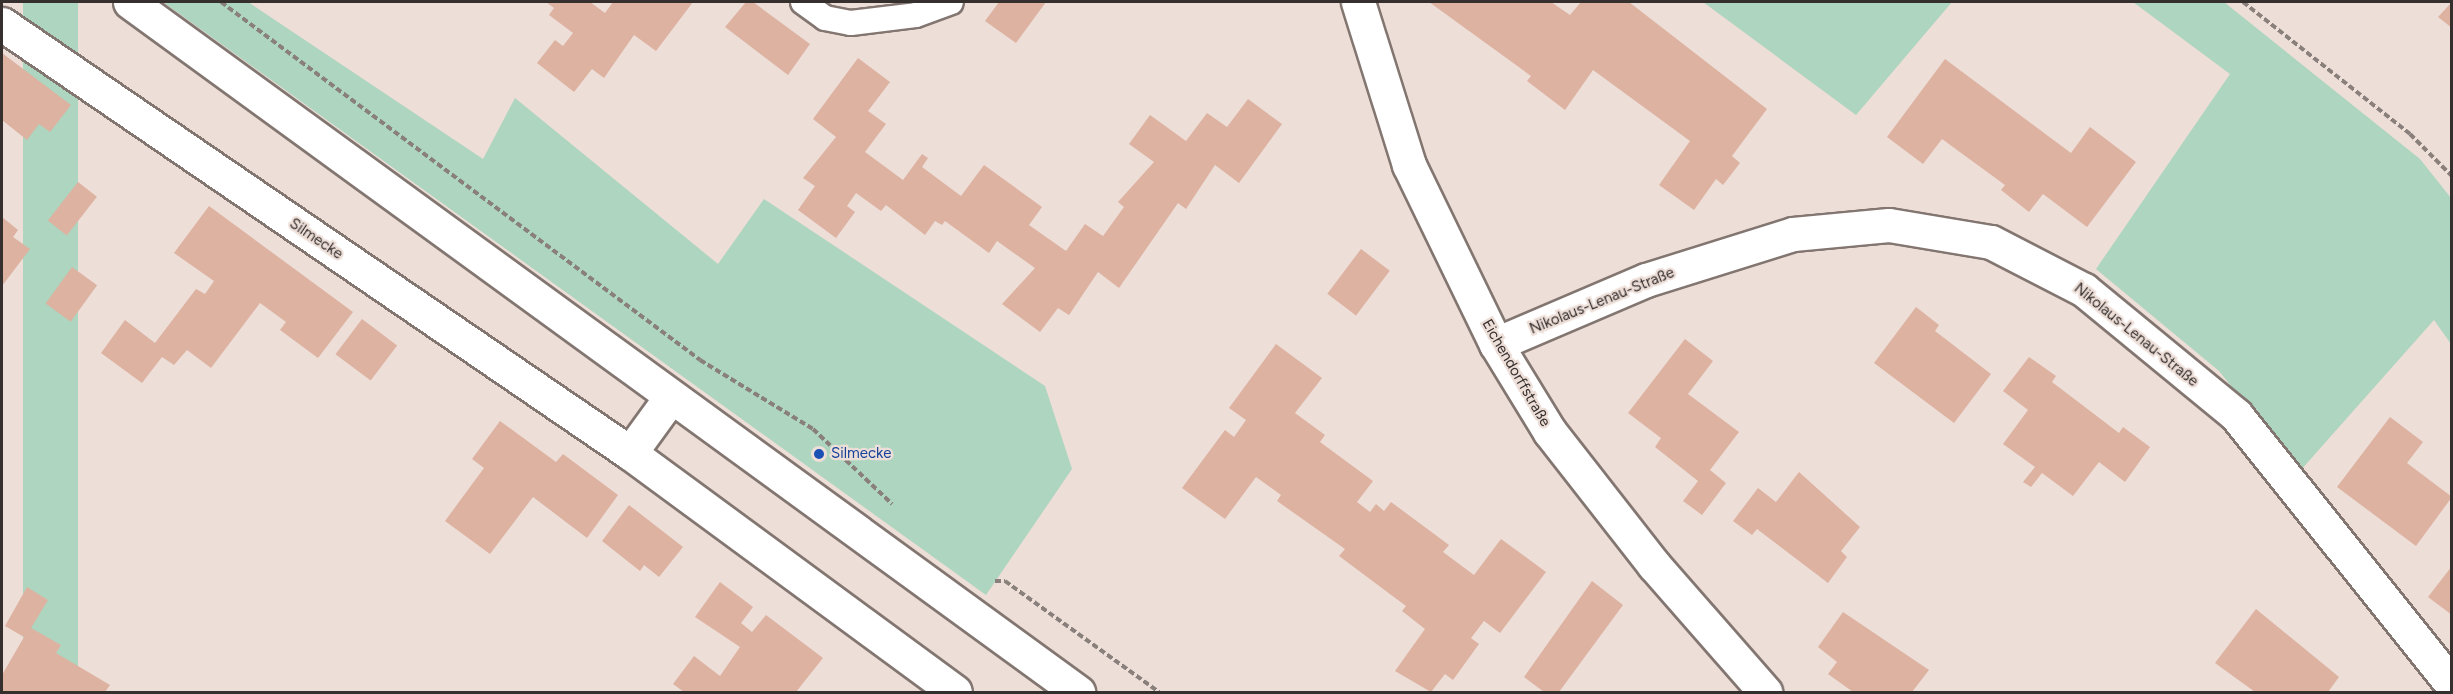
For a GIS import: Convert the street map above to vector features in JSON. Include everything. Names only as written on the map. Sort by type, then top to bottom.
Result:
[{"type":"street","points":[[130,2],[670,398],[1078,693]]},
{"type":"street","name":"Eichendorffstraße","points":[[1358,2],[1409,165],[1496,344],[1550,432],[1654,565],[1765,693]]},
{"type":"street","name":"Silmecke","points":[[2,24],[630,453],[955,693]]},
{"type":"street","name":"Nikolaus-Lenau-Straße","points":[[1496,344],[1646,280],[1793,234],[1889,225],[1991,242],[2085,290],[2236,415],[2451,685]]},
{"type":"street","points":[[630,453],[670,398]]},
{"type":"lane","points":[[803,2],[825,18],[852,23],[916,15],[951,2]]},
{"type":"path","points":[[221,2],[700,360],[813,429],[896,507]]},
{"type":"path","points":[[2243,2],[2410,134],[2451,176]]},
{"type":"path","points":[[987,582],[1005,581],[1159,693]]},
{"type":"green space","points":[[23,2],[78,2],[78,692],[23,692]]},
{"type":"green space","points":[[163,2],[248,2],[483,159],[515,98],[718,264],[764,199],[1045,386],[1072,469],[986,595]]},
{"type":"green space","points":[[1703,2],[1952,2],[1856,115]]},
{"type":"green space","points":[[2133,2],[2224,2],[2420,159],[2451,198],[2451,344],[2434,320],[2300,471],[2219,371],[2096,269],[2230,74]]},
{"type":"building","points":[[546,2],[590,2],[605,13],[613,2],[693,2],[656,51],[634,35],[604,78],[592,69],[574,92],[537,63],[555,40],[563,46],[573,33],[549,15],[554,8]]},
{"type":"building","points":[[746,2],[753,2],[810,44],[788,75],[725,27]]},
{"type":"building","points":[[999,2],[1046,2],[1016,43],[985,21]]},
{"type":"building","points":[[1429,2],[1551,2],[1570,15],[1581,2],[1629,2],[1767,109],[1732,156],[1740,163],[1723,185],[1716,179],[1694,210],[1659,185],[1690,141],[1593,70],[1565,110],[1527,81],[1531,76]]},
{"type":"building","points":[[2452,2],[2452,28],[2438,17]]},
{"type":"building","points":[[2,53],[71,105],[50,132],[39,124],[27,140],[2,120]]},
{"type":"building","points":[[858,58],[890,82],[868,111],[886,124],[865,152],[903,180],[922,154],[928,158],[922,167],[961,196],[984,165],[1042,207],[1029,225],[1066,251],[1085,224],[1103,236],[1124,207],[1118,202],[1154,162],[1129,144],[1150,115],[1186,141],[1207,113],[1227,127],[1248,99],[1282,124],[1239,183],[1215,165],[1186,209],[1178,203],[1119,288],[1098,272],[1069,315],[1058,308],[1040,332],[1002,304],[1035,268],[997,241],[989,253],[945,221],[942,225],[935,221],[925,235],[886,205],[881,211],[856,193],[847,206],[855,212],[836,238],[798,210],[815,186],[803,178],[836,137],[813,119]]},
{"type":"building","points":[[1945,59],[2071,153],[2090,127],[2136,162],[2087,227],[2043,194],[2029,212],[2001,190],[2005,185],[1942,139],[1923,164],[1887,137]]},
{"type":"building","points":[[78,182],[97,197],[67,235],[48,221]]},
{"type":"building","points":[[209,206],[353,312],[318,358],[280,330],[286,322],[260,303],[211,368],[187,350],[174,365],[162,357],[142,383],[101,353],[125,320],[155,343],[196,289],[205,294],[214,281],[174,253]]},
{"type":"building","points":[[2,217],[18,230],[13,237],[30,249],[2,286]]},
{"type":"building","points":[[1361,249],[1390,271],[1356,315],[1327,294]]},
{"type":"building","points":[[72,267],[97,285],[71,322],[46,303]]},
{"type":"building","points":[[1916,307],[1939,325],[1935,331],[1991,374],[1954,423],[1874,363]]},
{"type":"building","points":[[362,319],[397,345],[371,381],[336,354]]},
{"type":"building","points":[[1685,339],[1713,361],[1688,394],[1739,432],[1710,470],[1726,483],[1702,515],[1683,501],[1698,481],[1655,447],[1661,438],[1628,413]]},
{"type":"building","points":[[1276,344],[1322,378],[1295,413],[1325,435],[1320,442],[1373,481],[1357,502],[1370,512],[1376,504],[1384,511],[1391,502],[1449,545],[1443,552],[1474,575],[1501,539],[1546,572],[1500,633],[1484,621],[1471,638],[1479,644],[1453,680],[1445,674],[1431,692],[1395,671],[1425,629],[1402,611],[1406,606],[1339,556],[1345,549],[1277,501],[1281,495],[1256,477],[1225,519],[1182,488],[1225,430],[1234,437],[1246,420],[1229,408]]},
{"type":"building","points":[[2029,357],[2056,376],[2052,382],[2119,433],[2123,427],[2150,447],[2125,482],[2099,462],[2073,496],[2042,473],[2031,487],[2023,482],[2035,467],[2003,444],[2028,410],[2003,391]]},
{"type":"building","points":[[2390,417],[2423,442],[2407,463],[2452,497],[2416,546],[2337,487]]},
{"type":"building","points":[[500,421],[556,462],[563,454],[618,495],[587,538],[533,497],[490,554],[445,521],[484,468],[472,459]]},
{"type":"building","points":[[1799,472],[1860,527],[1841,551],[1847,557],[1828,583],[1757,529],[1752,535],[1733,521],[1758,488],[1776,502]]},
{"type":"building","points":[[629,505],[683,547],[659,577],[644,565],[640,571],[602,541]]},
{"type":"building","points":[[2452,566],[2452,615],[2428,597]]},
{"type":"building","points":[[1592,581],[1623,605],[1559,692],[1544,692],[1524,677]]},
{"type":"building","points":[[720,582],[753,607],[741,623],[752,632],[766,615],[823,658],[796,692],[684,692],[673,684],[694,656],[720,676],[740,647],[695,617]]},
{"type":"building","points":[[27,587],[48,600],[31,628],[61,645],[56,653],[110,685],[105,692],[2,692],[2,675],[24,637],[5,626]]},
{"type":"building","points":[[2256,609],[2339,677],[2328,692],[2255,692],[2215,663]]},
{"type":"building","points":[[1843,612],[1929,670],[1912,692],[1853,692],[1828,674],[1837,662],[1818,647]]},
{"type":"place","name":"Silmecke","points":[[819,454]]}]
